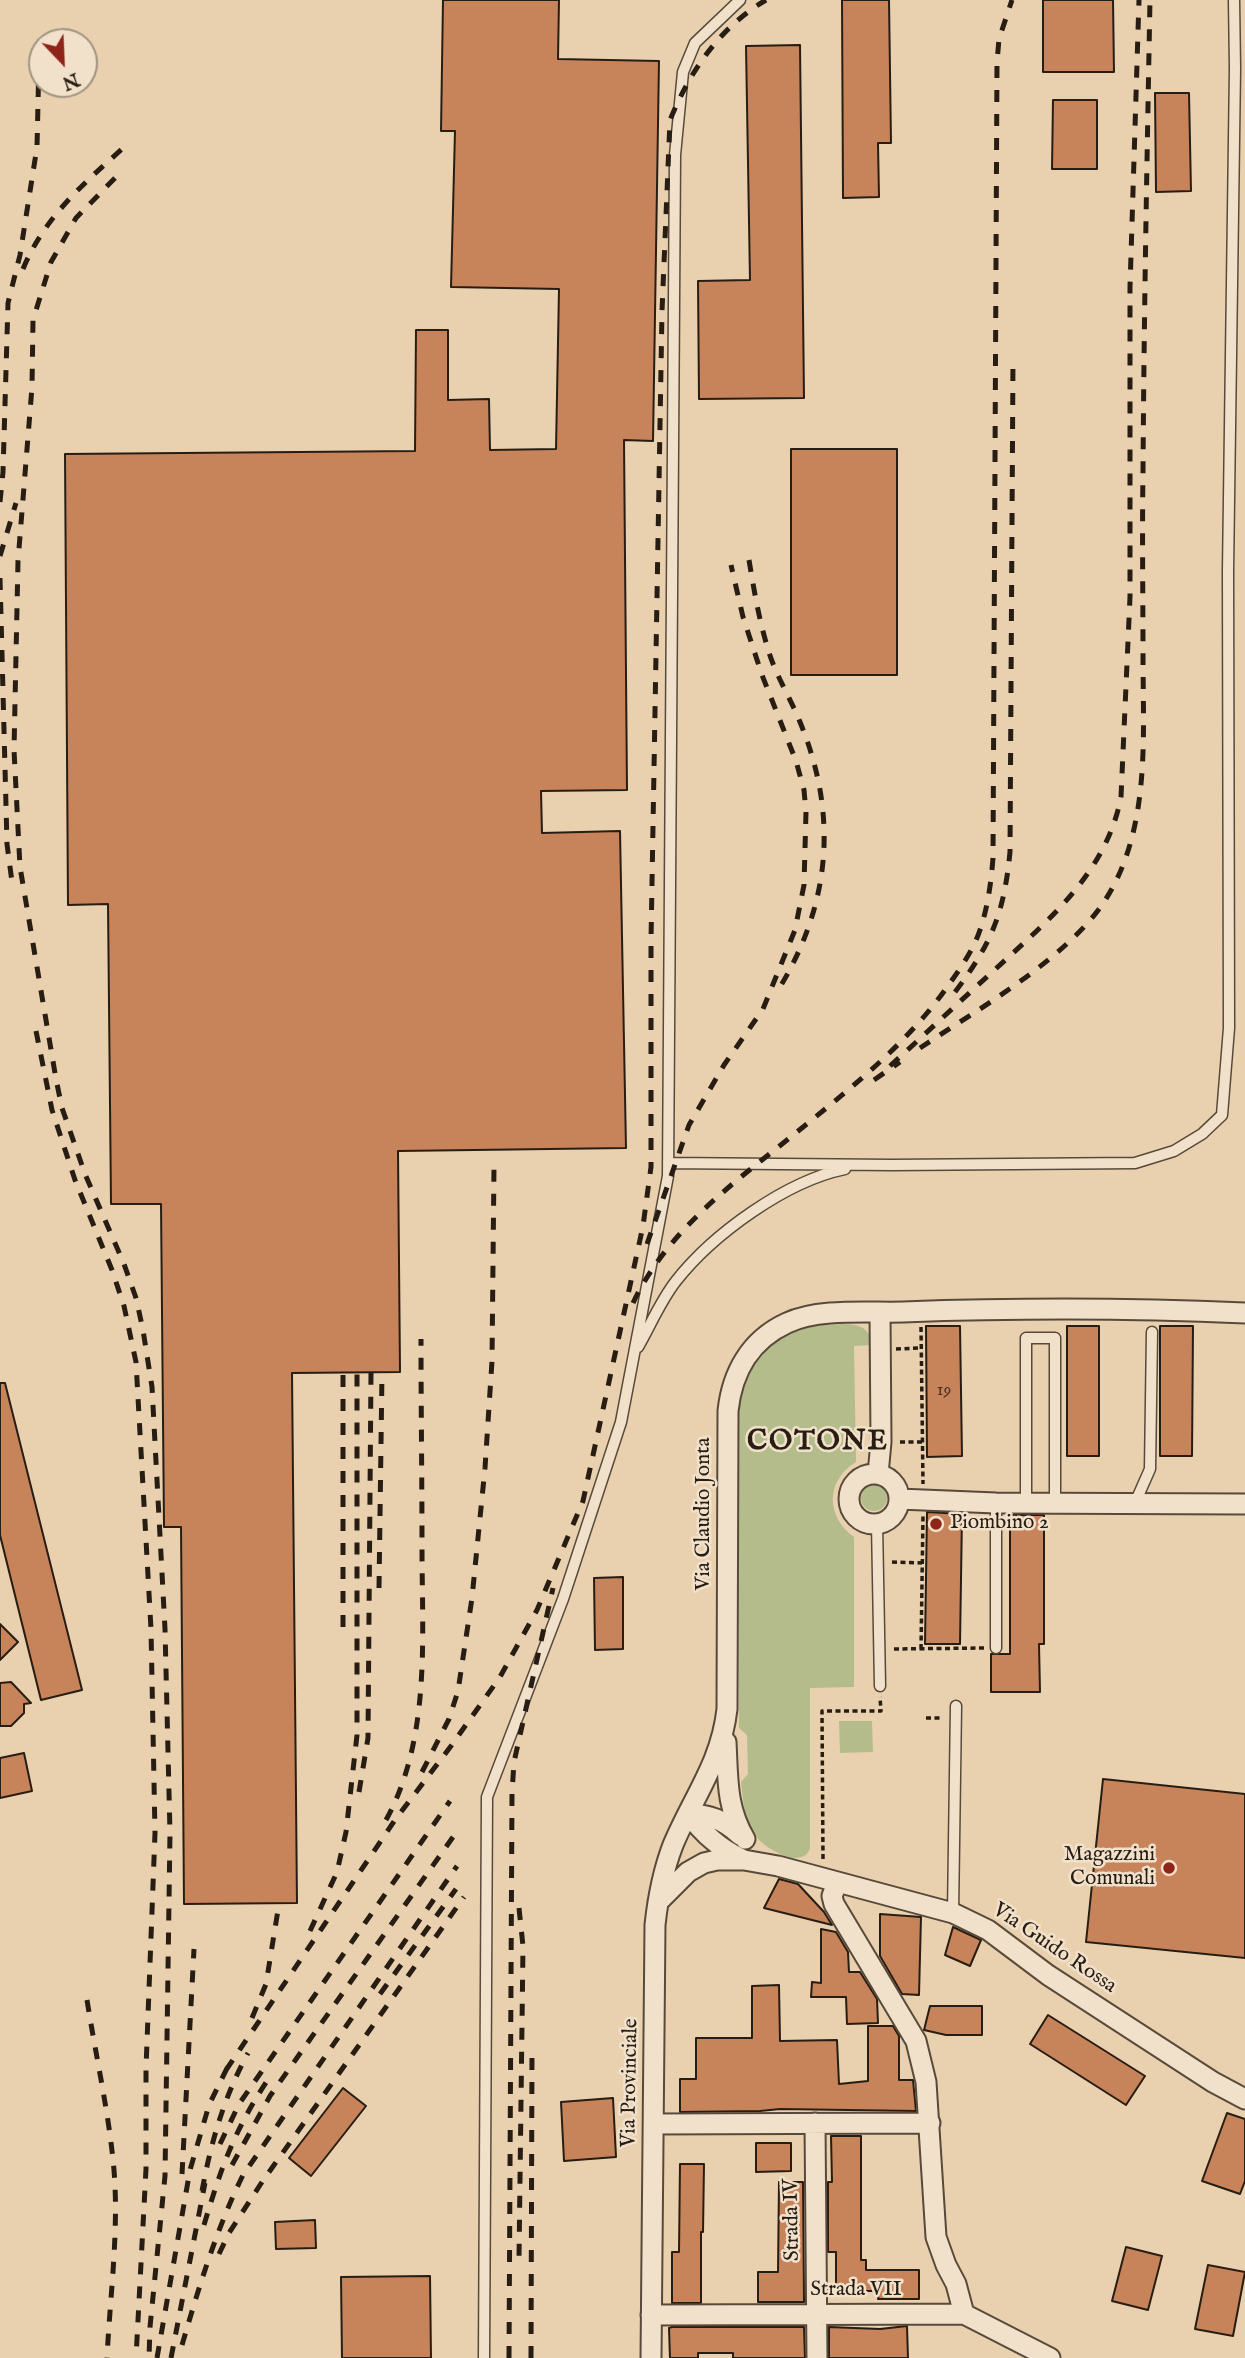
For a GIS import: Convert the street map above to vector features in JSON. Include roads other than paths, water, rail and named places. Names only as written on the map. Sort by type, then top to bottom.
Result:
[{"type":"street","name":"Via Claudio Jonta","points":[[688,1814],[717,1756],[725,1730],[728,1411],[736,1374],[757,1343],[788,1322],[824,1315],[1016,1308],[1163,1309],[1245,1313]]},
{"type":"street","points":[[878,1474],[881,1443],[880,1313]]},
{"type":"street","points":[[878,1474],[893,1482],[899,1499],[892,1515],[886,1521],[867,1523],[859,1519],[853,1511],[850,1493],[860,1478],[878,1474]]},
{"type":"street","points":[[899,1499],[996,1503],[1245,1504]]},
{"type":"street","name":"Via Guido Rossa","points":[[725,1730],[730,1804],[735,1823],[745,1839]]},
{"type":"street","name":"Via Guido Rossa","points":[[688,1814],[716,1818],[778,1866]]},
{"type":"street","name":"Via Guido Rossa","points":[[688,1814],[708,1838],[726,1852],[744,1860]]},
{"type":"street","name":"Via Provinciale","points":[[651,2358],[655,1925],[664,1869],[688,1814]]},
{"type":"street","name":"Via Guido Rossa","points":[[658,1903],[688,1872],[704,1863],[744,1860],[830,1875],[953,1913],[988,1930],[1048,1975],[1213,2082],[1245,2099]]},
{"type":"street","points":[[830,1875],[834,1904],[916,2041],[922,2062],[930,2123],[936,2237],[956,2284],[964,2314]]},
{"type":"street","name":"Strada IV","points":[[815,2123],[817,2358]]},
{"type":"street","points":[[654,2124],[930,2123]]},
{"type":"street","name":"Strada VII","points":[[651,2315],[964,2314],[1050,2358]]},
{"type":"lane","points":[[484,2358],[486,1797],[567,1586],[621,1422],[666,1188],[675,155],[683,72],[695,43],[740,0]]},
{"type":"lane","points":[[668,1163],[1135,1163],[1174,1151],[1202,1134],[1222,1115],[1229,1028],[1228,571],[1236,68],[1234,0]]},
{"type":"lane","points":[[634,1353],[675,1282],[711,1243],[774,1198],[831,1172],[864,1165]]},
{"type":"lane","points":[[1135,1503],[1150,1469],[1152,1332]]},
{"type":"lane","points":[[1026,1503],[1026,1338],[1055,1338],[1055,1503]]},
{"type":"lane","points":[[996,1503],[996,1648]]},
{"type":"lane","points":[[877,1523],[880,1686]]},
{"type":"lane","points":[[953,1913],[956,1706]]},
{"type":"railway","points":[[226,2070],[395,1820],[500,1677],[537,1610],[583,1501],[643,1226],[651,1167],[651,941],[662,311],[670,120],[687,84],[708,52],[734,23],[766,0]]},
{"type":"railway","points":[[633,1303],[664,1253],[702,1211],[853,1085],[911,1031],[960,969],[983,921],[993,858],[997,62],[999,39],[1012,0]]},
{"type":"railway","points":[[890,1066],[1031,936],[1070,896],[1102,850],[1121,797],[1130,597],[1130,287],[1139,0]]},
{"type":"railway","points":[[920,1048],[1019,982],[1067,944],[1088,923],[1104,902],[1119,874],[1130,845],[1137,814],[1144,719],[1143,413],[1150,0]]},
{"type":"railway","points":[[0,502],[8,303],[20,255],[37,147],[38,98]]},
{"type":"railway","points":[[23,269],[42,234],[65,203],[122,149]]},
{"type":"railway","points":[[115,178],[76,218],[51,262],[33,320],[32,387],[18,561],[14,750],[20,867],[62,1108],[85,1174],[136,1298],[152,1387],[165,1629],[170,1833],[165,2176],[149,2358]]},
{"type":"railway","points":[[955,992],[978,958],[994,926],[1004,893],[1010,852],[1013,358]]},
{"type":"railway","points":[[0,556],[16,503]]},
{"type":"railway","points":[[749,560],[759,616],[771,658],[812,756],[824,824],[819,890],[810,923],[780,987]]},
{"type":"railway","points":[[647,1244],[689,1125],[724,1065],[763,1009],[795,930],[804,885],[804,790],[743,617],[731,565]]},
{"type":"railway","points":[[0,578],[7,844],[12,882]]},
{"type":"railway","points":[[36,1031],[52,1110],[75,1180],[112,1270],[124,1306],[136,1362],[151,1629],[155,1833],[146,2068],[146,2169],[136,2358]]},
{"type":"railway","points":[[874,1080],[900,1062]]},
{"type":"railway","points":[[422,1772],[449,1719],[458,1691],[472,1598],[492,1361],[494,1166]]},
{"type":"railway","points":[[386,1820],[411,1756],[421,1687],[421,1339]]},
{"type":"railway","points":[[343,1372],[343,1627]]},
{"type":"railway","points":[[310,1931],[337,1872],[346,1832],[357,1735],[357,1372]]},
{"type":"railway","points":[[359,1792],[368,1738],[371,1372]]},
{"type":"railway","points":[[379,1588],[382,1372]]},
{"type":"railway","points":[[509,2358],[512,1793],[514,1762],[553,1588]]},
{"type":"railway","points":[[220,2144],[239,2104],[450,1801]]},
{"type":"railway","points":[[232,2165],[270,2096],[453,1837]]},
{"type":"railway","points":[[182,2345],[216,2238],[243,2175],[457,1866]]},
{"type":"railway","points":[[380,1994],[456,1889]]},
{"type":"railway","points":[[219,2254],[229,2233],[262,2182],[464,1897]]},
{"type":"railway","points":[[519,1908],[523,1946],[519,2258]]},
{"type":"railway","points":[[252,2018],[266,1984],[278,1910]]},
{"type":"railway","points":[[182,2174],[194,1949]]},
{"type":"railway","points":[[87,2000],[106,2106],[114,2170],[115,2240],[107,2358]]},
{"type":"railway","points":[[531,2358],[532,2047]]},
{"type":"railway","points":[[202,2191],[219,2120],[248,2053]]},
{"type":"railway","points":[[157,2358],[190,2170],[209,2105],[230,2062]]},
{"type":"railway","points":[[204,2225],[230,2150],[267,2081]]},
{"type":"railway","points":[[171,2358],[205,2183]]},
{"type":"place","name":"Piombino 2","points":[[936,1524]]},
{"type":"place","name":"Magazzini Comunali","points":[[1169,1868]]},
{"type":"district","name":"COTONE","points":[[818,1443]]}]
